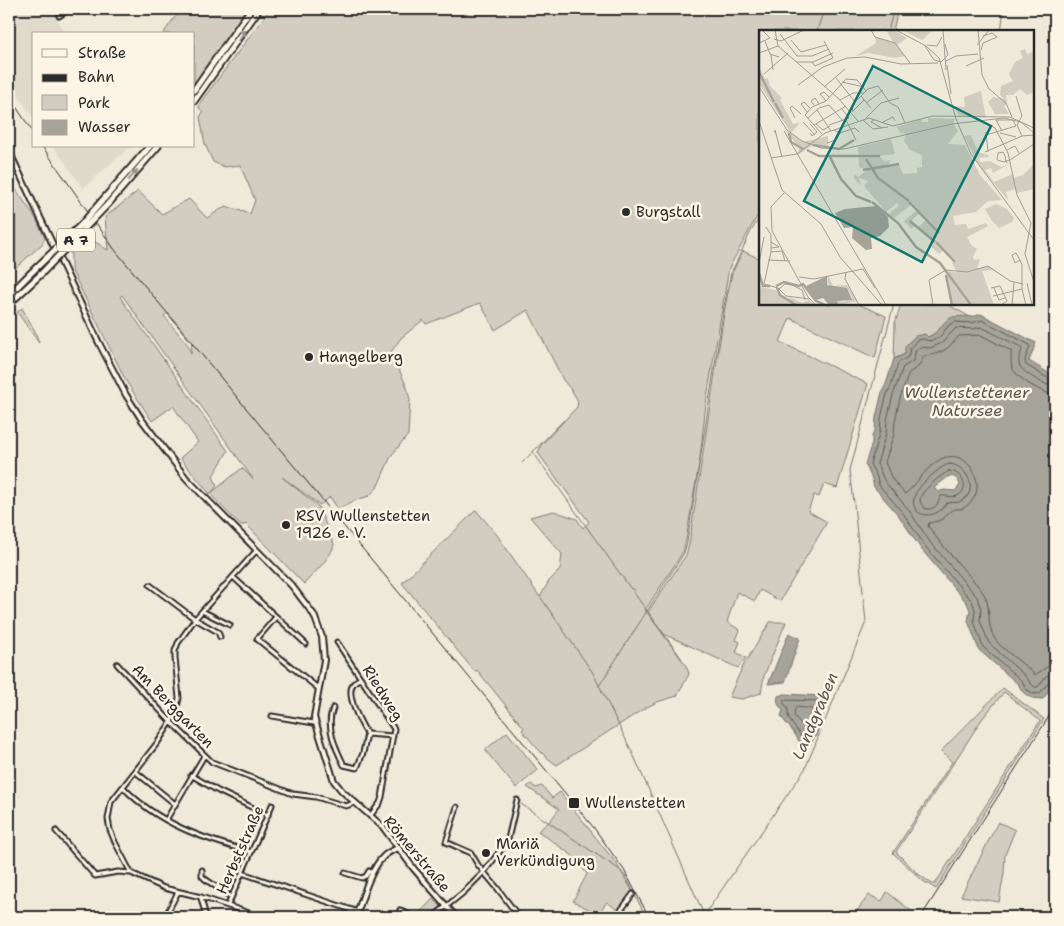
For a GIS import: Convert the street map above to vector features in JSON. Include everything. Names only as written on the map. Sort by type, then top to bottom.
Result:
[{"type":"highway","points":[[195,89],[251,9]]},
{"type":"highway","points":[[195,100],[259,9]]},
{"type":"highway","name":"A 7","points":[[9,294],[102,201],[148,148]]},
{"type":"highway","name":"A 7","points":[[9,304],[41,274],[108,204],[156,148]]},
{"type":"main road","name":"Römerstraße","points":[[9,151],[99,343],[126,395],[142,420],[173,463],[231,526],[292,586],[314,615],[322,637],[324,660],[314,710],[314,723],[337,786],[383,827],[416,872],[456,917]]},
{"type":"main road","points":[[356,917],[373,874],[384,856],[398,848]]},
{"type":"street","points":[[59,16],[70,9]]},
{"type":"street","points":[[132,873],[115,842],[108,819],[111,802],[136,772],[171,722],[179,698],[175,651],[178,643],[195,619],[256,550]]},
{"type":"street","points":[[233,577],[306,644]]},
{"type":"street","points":[[150,585],[195,619],[218,632],[220,637]]},
{"type":"street","points":[[202,611],[230,625]]},
{"type":"street","points":[[276,617],[256,639],[319,689]]},
{"type":"street","name":"Riedweg","points":[[337,642],[394,729],[382,797],[380,803],[370,816]]},
{"type":"street","name":"Am Berggarten","points":[[117,664],[171,722],[212,762],[223,768],[293,794],[316,797],[346,806],[354,803]]},
{"type":"street","points":[[333,708],[329,716],[331,731],[344,765],[357,768],[367,734],[353,709],[351,688],[361,678]]},
{"type":"street","points":[[272,716],[314,723]]},
{"type":"street","points":[[367,734],[394,736]]},
{"type":"street","points":[[166,820],[204,756]]},
{"type":"street","points":[[136,772],[175,804]]},
{"type":"street","points":[[191,776],[268,815]]},
{"type":"street","points":[[123,787],[143,807],[166,820],[200,836],[251,852]]},
{"type":"street","points":[[433,917],[447,907],[484,872],[508,839],[517,800]]},
{"type":"street","name":"Herbststraße","points":[[228,905],[272,804]]},
{"type":"street","points":[[457,807],[446,842],[471,853],[519,917]]},
{"type":"street","points":[[56,831],[95,876],[118,872],[132,873],[154,884],[228,905],[261,917]]},
{"type":"street","points":[[202,870],[202,876],[205,879],[231,897]]},
{"type":"street","points":[[345,873],[362,878],[368,872],[373,874]]},
{"type":"street","points":[[242,873],[358,912]]},
{"type":"street","points":[[165,917],[178,892]]},
{"type":"street","points":[[616,917],[632,894]]},
{"type":"street","points":[[201,897],[206,917]]},
{"type":"street","points":[[344,917],[352,910]]},
{"type":"street","points":[[397,917],[400,910],[413,917]]},
{"type":"street","points":[[555,917],[569,917]]},
{"type":"shaded area","points":[[9,9],[50,9],[65,32],[32,32],[32,116],[9,82]]},
{"type":"shaded area","points":[[54,148],[129,148],[83,188]]},
{"type":"green space","points":[[187,9],[246,9],[195,83],[195,32],[164,32],[174,18]]},
{"type":"green space","points":[[270,9],[898,9],[893,30],[759,30],[759,214],[729,268],[706,403],[700,458],[683,552],[645,610],[685,664],[689,673],[677,696],[645,708],[557,765],[530,740],[522,730],[524,728],[477,670],[475,672],[402,583],[476,510],[497,535],[540,597],[549,581],[560,570],[562,554],[530,517],[554,511],[577,519],[583,528],[589,522],[538,453],[541,445],[577,407],[578,401],[563,380],[528,310],[495,330],[480,303],[426,324],[423,320],[401,338],[391,352],[407,387],[410,400],[408,435],[391,456],[377,488],[369,496],[338,509],[330,497],[320,505],[282,477],[318,506],[334,544],[326,560],[304,584],[246,524],[241,526],[210,494],[180,458],[198,442],[173,406],[152,421],[126,381],[71,269],[71,250],[86,236],[108,250],[105,217],[138,191],[162,214],[189,199],[207,218],[226,206],[250,214],[255,200],[240,165],[225,167],[213,162],[205,144],[200,117],[203,112],[199,108],[200,103]],"holes":[[[122,295],[253,479],[242,468],[210,494],[217,486],[213,476],[228,451],[120,297]],[[168,313],[192,341],[191,354],[188,345],[164,316]]]},
{"type":"green space","points":[[9,179],[36,219],[45,238],[42,244],[9,274]]},
{"type":"green space","points":[[743,251],[759,259],[759,305],[860,305],[886,316],[875,358],[790,318],[780,342],[868,384],[837,488],[824,484],[819,497],[814,495],[808,511],[827,522],[780,601],[760,590],[755,601],[737,592],[727,622],[740,630],[736,640],[740,642],[736,652],[746,658],[738,668],[664,634],[648,612],[686,555],[689,545],[725,307],[732,273]]},
{"type":"green space","points":[[901,305],[949,305],[972,318],[954,317],[946,321],[937,333],[894,359],[895,323]]},
{"type":"green space","points":[[22,308],[35,331],[39,343],[17,312]]},
{"type":"green space","points":[[770,622],[786,622],[764,676],[761,693],[742,699],[729,697],[742,668]]},
{"type":"green space","points":[[1003,688],[1044,719],[936,889],[923,881],[893,853],[952,762],[941,751]],"holes":[[[1004,692],[1040,721],[935,884],[932,884],[917,873],[896,852],[982,719]]]},
{"type":"green space","points":[[507,732],[538,770],[516,788],[485,750]]},
{"type":"green space","points":[[531,784],[536,788],[543,787],[552,798],[560,792],[616,863],[633,892],[620,912],[607,902],[598,914],[573,901],[587,874],[573,856],[538,831],[550,821],[559,809],[527,787]]},
{"type":"green space","points":[[998,822],[1015,830],[1005,855],[999,902],[961,896]]},
{"type":"green space","points":[[887,892],[919,917],[852,917],[869,895],[882,901]]},
{"type":"green space","points":[[433,899],[441,906],[430,917],[417,915]]},
{"type":"water","name":"Wullenstettener Natursee","points":[[981,314],[1036,343],[1029,361],[1055,377],[1055,682],[1043,699],[1025,694],[1019,685],[979,650],[968,621],[970,610],[967,603],[921,549],[899,516],[874,487],[865,464],[872,443],[882,392],[894,359],[905,354],[905,346],[915,336],[925,334],[928,337],[933,335],[949,318]],"holes":[[[951,476],[956,478],[960,485],[955,491],[944,490],[938,492],[934,488]]]},
{"type":"water","points":[[789,633],[800,638],[785,682],[768,684]]},
{"type":"water","points":[[784,694],[824,696],[827,702],[817,734],[807,749],[801,744],[781,716],[783,710],[778,704],[777,698]]},
{"type":"waterway","points":[[817,30],[824,9]]},
{"type":"waterway","points":[[888,30],[894,9]]},
{"type":"waterway","name":"Landgraben","points":[[1001,30],[1004,9]]},
{"type":"waterway","points":[[732,271],[759,219]]},
{"type":"waterway","points":[[599,686],[684,553],[731,273]]},
{"type":"waterway","name":"Landgraben","points":[[854,502],[850,470],[894,305]]},
{"type":"waterway","points":[[522,463],[564,420]]},
{"type":"waterway","points":[[533,452],[631,589],[634,589],[634,593],[682,659]]},
{"type":"waterway","name":"Landgraben","points":[[707,911],[805,769],[866,622],[854,504]]},
{"type":"waterway","points":[[541,598],[593,673],[633,754],[705,917]]},
{"type":"waterway","points":[[521,804],[620,870],[626,877],[646,917]]},
{"type":"railway","points":[[9,96],[32,131]]},
{"type":"railway","points":[[43,148],[115,250],[594,828],[624,870],[649,917]]},
{"type":"railway","points":[[921,917],[1055,707]]},
{"type":"place","name":"Burgstall","points":[[626,212]]},
{"type":"place","name":"Hangelberg","points":[[309,357]]},
{"type":"place","name":"RSV Wullenstetten 1926 e. V.","points":[[286,525]]},
{"type":"place","name":"Wullenstetten","points":[[574,803]]},
{"type":"place","name":"Mariä Verkündigung","points":[[486,853]]}]
